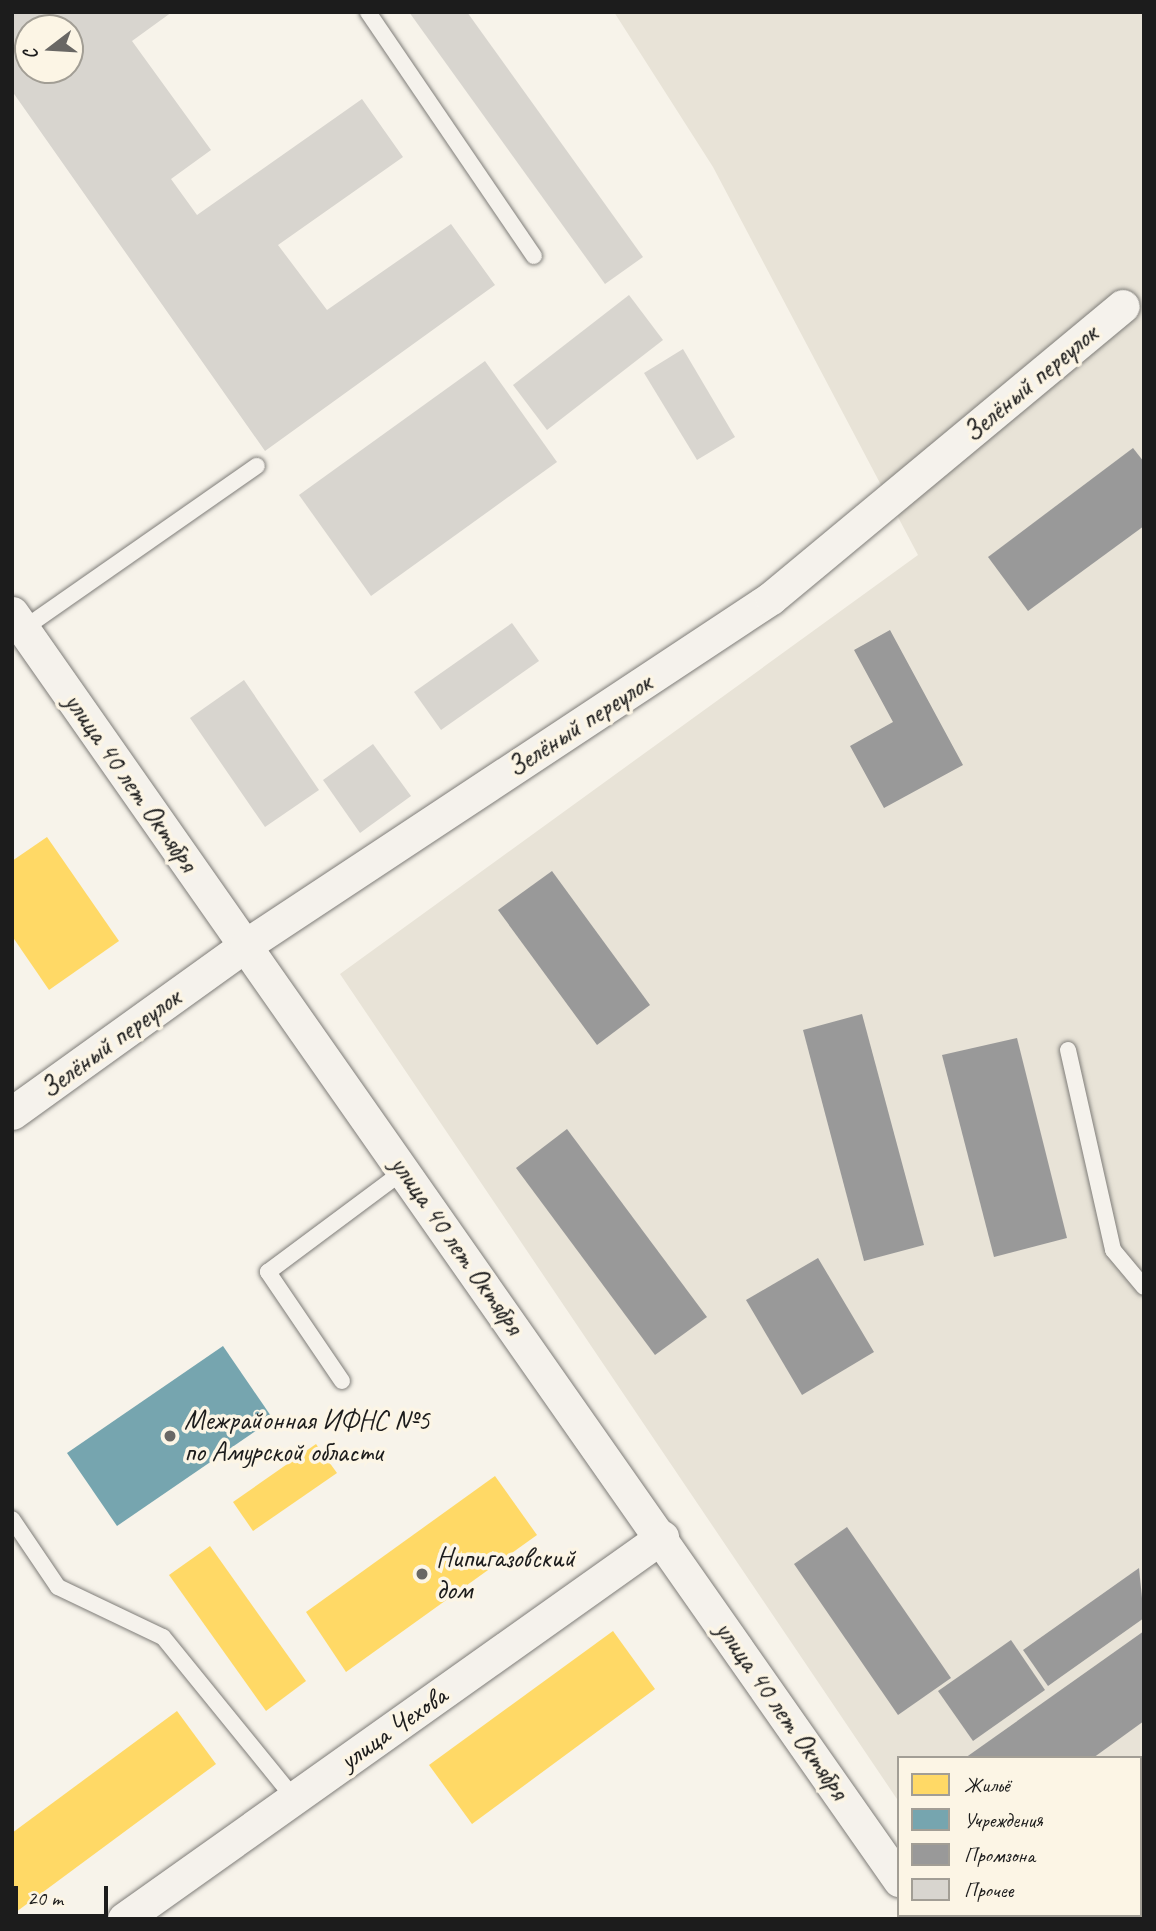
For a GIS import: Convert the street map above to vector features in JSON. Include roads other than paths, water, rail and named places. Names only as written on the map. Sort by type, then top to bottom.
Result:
[{"type":"street","name":"Зелёный переулок","points":[[12,1113],[246,945],[771,598],[1123,306]]},
{"type":"street","name":"улица 40 лет Октября","points":[[18,621],[662,1536],[897,1877]]},
{"type":"street","name":"улица Чехова","points":[[124,1919],[662,1536]]},
{"type":"lane","points":[[368,12],[534,256]]},
{"type":"lane","points":[[18,621],[257,466]]},
{"type":"lane","points":[[1068,1050],[1113,1250],[1144,1287]]},
{"type":"lane","points":[[342,1381],[268,1272],[405,1170]]},
{"type":"lane","points":[[12,1520],[58,1587],[163,1637],[294,1798]]},
{"type":"place","name":"Межрайонная ИФНС №5 по Амурской области","points":[[170,1436]]},
{"type":"place","name":"Нипигазовский дом","points":[[422,1574]]}]
